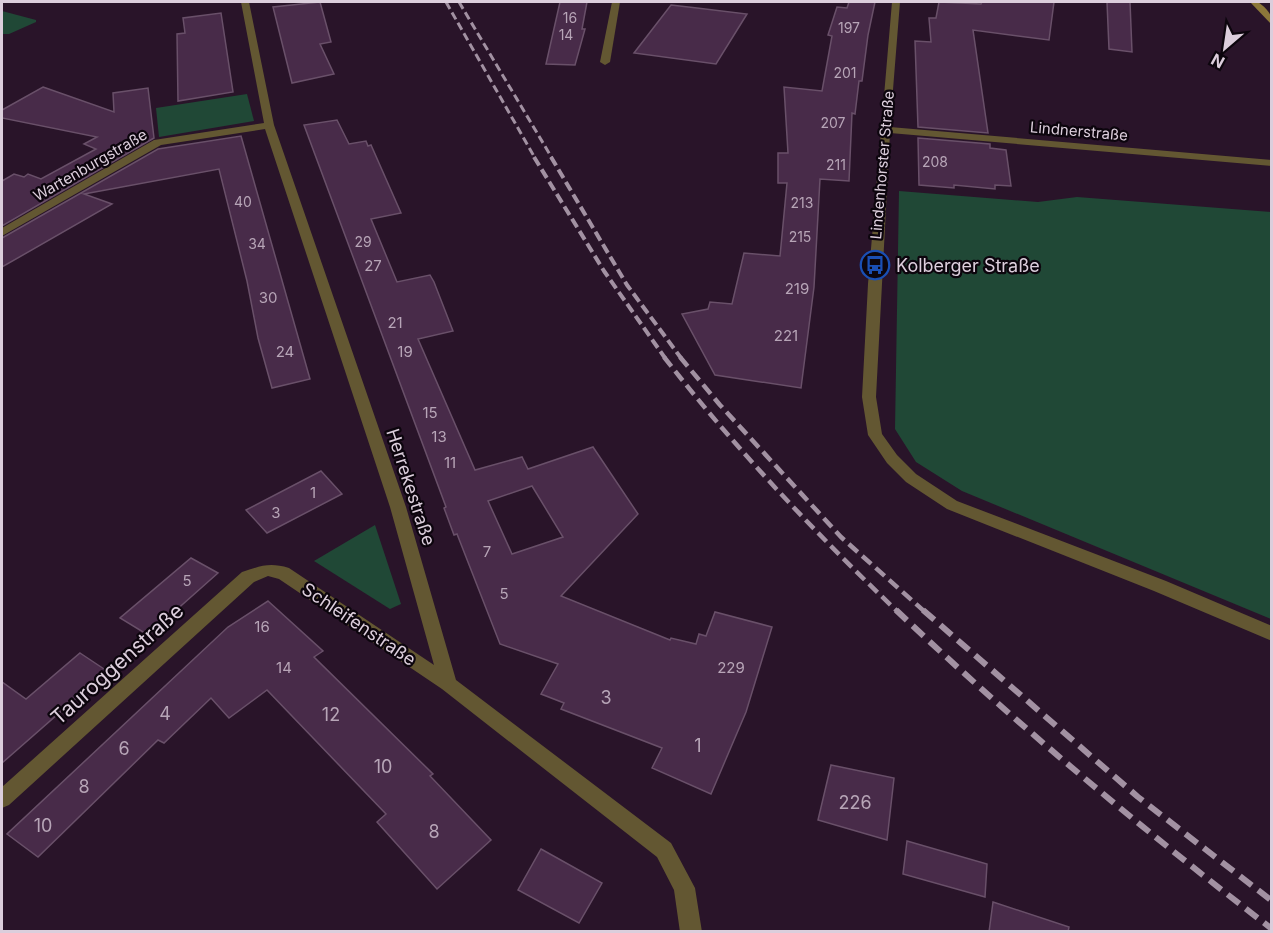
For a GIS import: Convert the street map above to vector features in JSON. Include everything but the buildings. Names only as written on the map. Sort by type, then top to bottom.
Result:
[{"type":"street","name":"Herrekestraße","points":[[245,2],[269,125],[398,507],[448,684]]},
{"type":"street","points":[[605,62],[616,2]]},
{"type":"street","name":"Lindenhorster Straße","points":[[896,2],[877,219],[869,397],[875,435],[892,459],[911,478],[952,505],[1160,586],[1272,634]]},
{"type":"street","points":[[1254,2],[1265,12],[1272,23]]},
{"type":"street","name":"Wartenburgstraße","points":[[2,233],[158,142],[269,125]]},
{"type":"street","name":"Lindnerstraße","points":[[885,130],[1272,163]]},
{"type":"street","name":"Schleifenstraße","points":[[267,570],[283,573],[448,684]]},
{"type":"street","name":"Tauroggenstraße","points":[[2,799],[248,577],[267,570]]},
{"type":"street","points":[[448,684],[664,850],[684,888],[691,932]]},
{"type":"green space","points":[[2,11],[36,20],[36,22],[9,34],[2,34]]},
{"type":"green space","points":[[247,94],[254,121],[159,137],[156,108]]},
{"type":"green space","points":[[899,191],[1038,202],[1077,197],[1271,212],[1271,619],[962,491],[916,462],[895,429]]},
{"type":"green space","points":[[375,525],[401,604],[390,609],[314,561]]},
{"type":"railway","points":[[446,2],[535,158]]},
{"type":"railway","points":[[459,2],[552,158]]},
{"type":"railway","points":[[534,157],[604,271],[665,358]]},
{"type":"railway","points":[[551,157],[627,285],[681,358]]},
{"type":"railway","points":[[664,357],[776,489],[898,612]]},
{"type":"railway","points":[[680,357],[720,405],[841,537],[925,612]]},
{"type":"railway","points":[[896,610],[1080,774],[1272,929]]},
{"type":"railway","points":[[923,610],[1138,797],[1272,901]]},
{"type":"place","name":"Kolberger Straße","points":[[875,265]]}]
